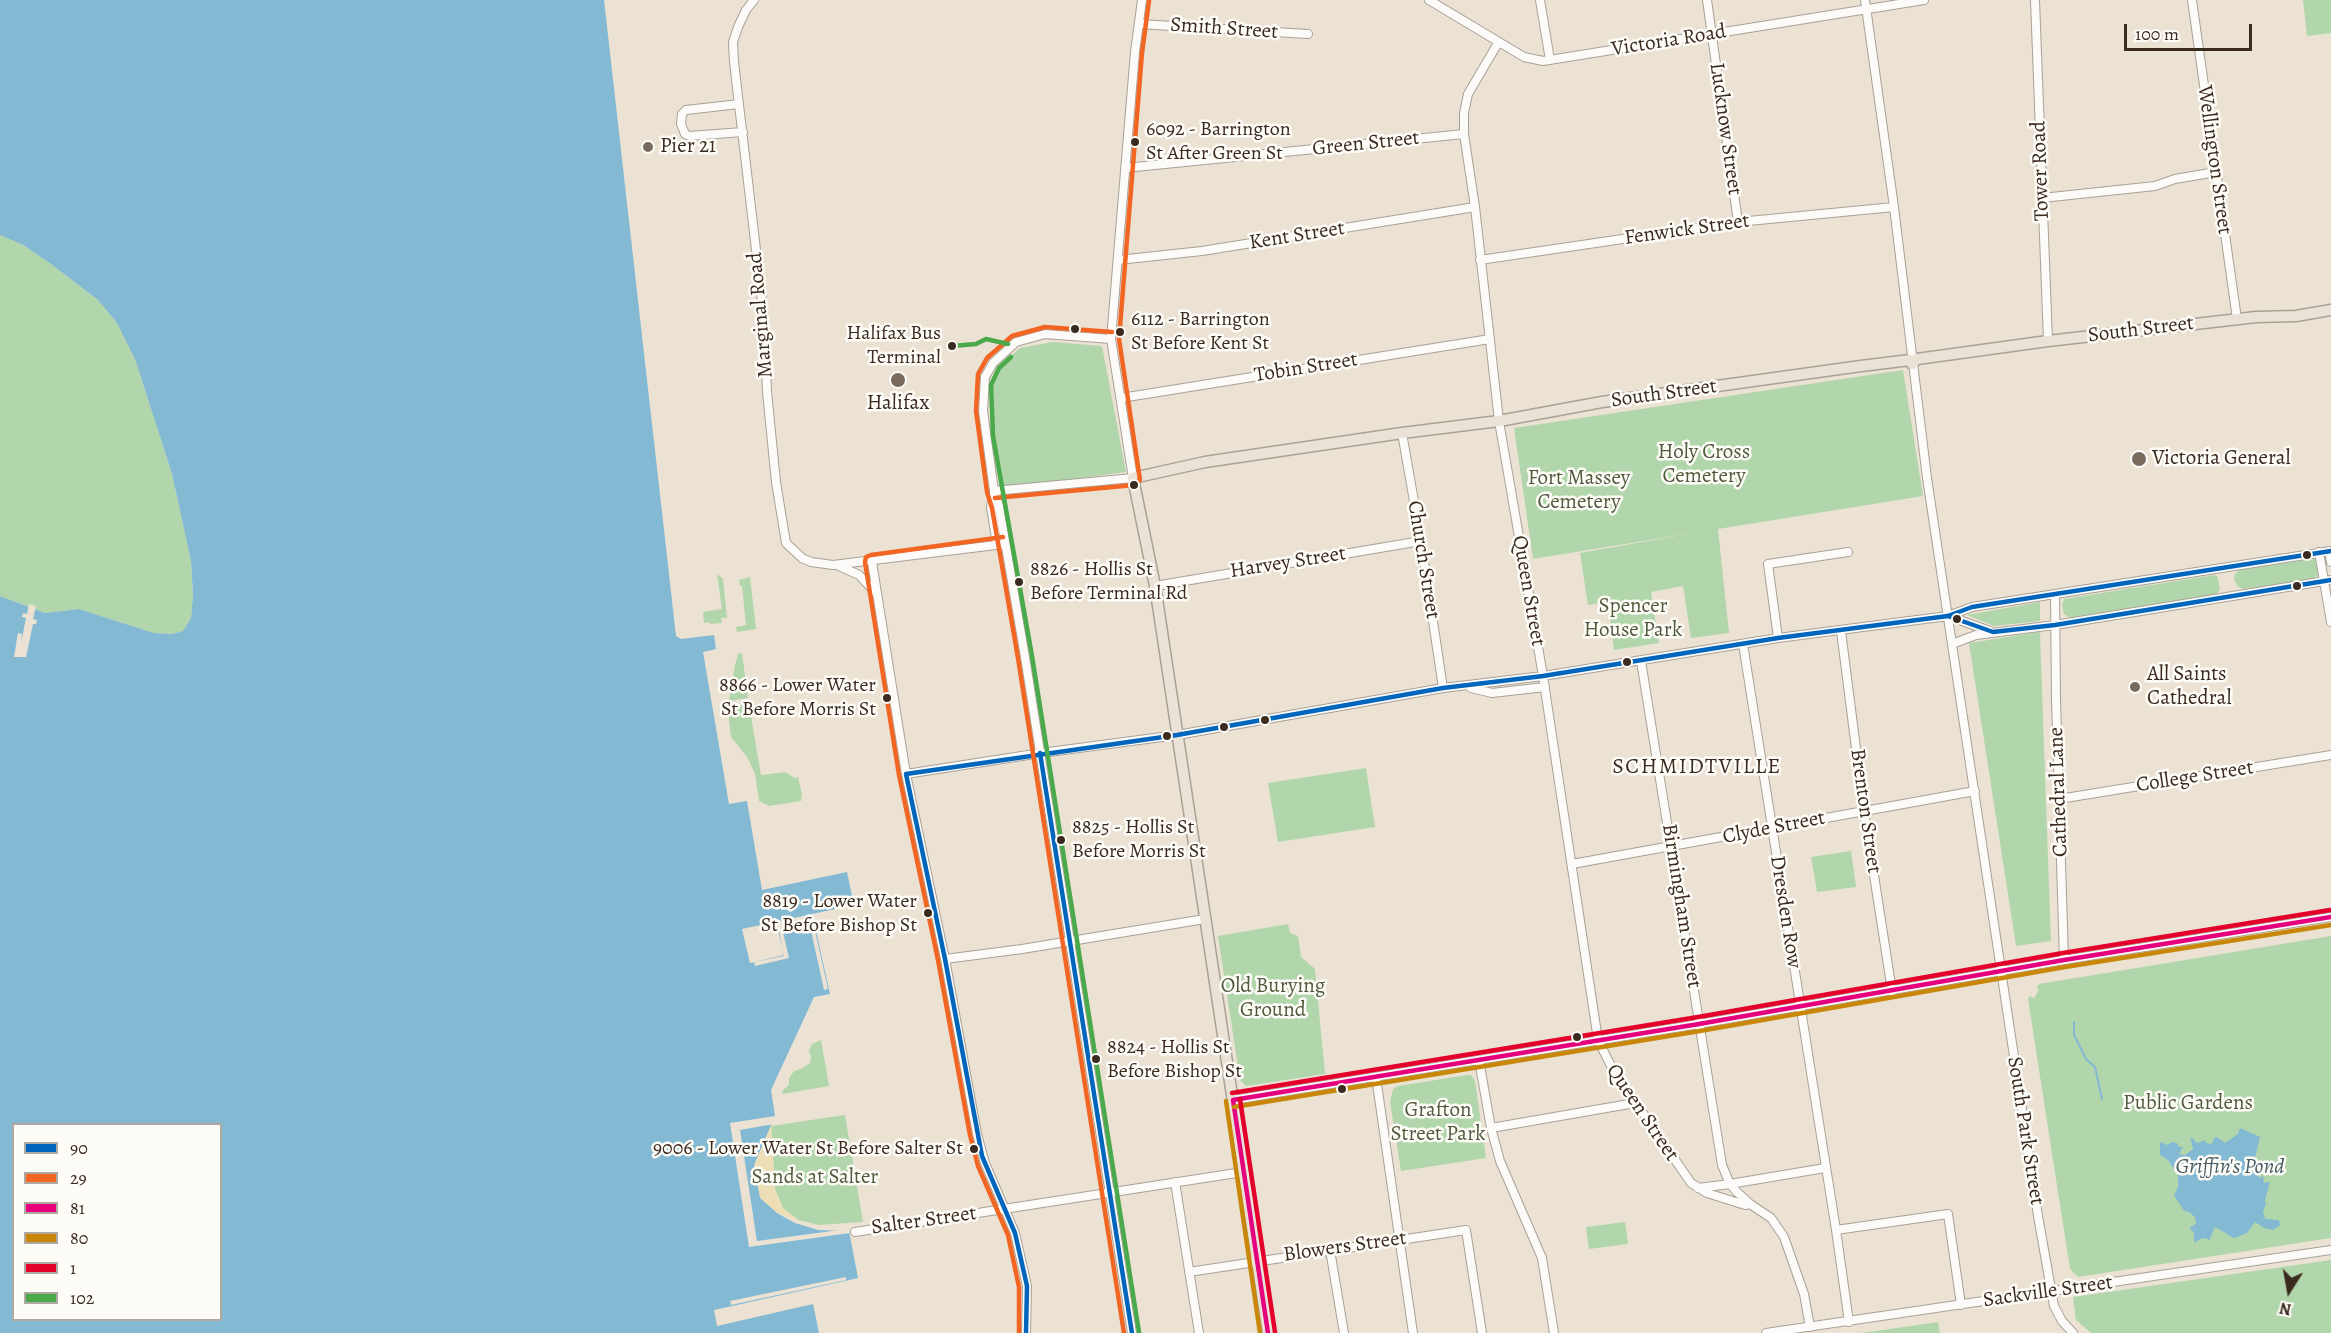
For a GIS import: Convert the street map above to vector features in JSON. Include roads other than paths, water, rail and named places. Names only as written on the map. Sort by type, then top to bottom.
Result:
[{"type":"main road","name":"South Street","points":[[1133,478],[1205,462],[1499,421],[1602,402],[1910,360],[1912,364],[1917,359],[2048,341],[2237,319],[2296,316],[2331,310]]},
{"type":"main road","points":[[1133,478],[1155,586],[1268,1333]]},
{"type":"street","name":"Marginal Road","points":[[754,0],[746,10],[733,42],[764,318],[767,392],[781,522],[786,543],[794,552],[811,562],[833,565],[1001,545]]},
{"type":"street","points":[[1133,478],[1111,339],[1142,0]]},
{"type":"street","name":"Victoria Road","points":[[1429,0],[1530,60],[1550,60],[1713,34],[1866,4],[1924,0]]},
{"type":"street","points":[[1540,0],[1550,60]]},
{"type":"street","name":"Lucknow Street","points":[[1707,0],[1738,222]]},
{"type":"street","name":"Tower Road","points":[[2035,0],[2048,341]]},
{"type":"street","name":"Wellington Street","points":[[2192,0],[2237,319]]},
{"type":"street","name":"South Park Street","points":[[1866,4],[1894,207],[1912,364],[1952,644],[2051,1291],[2054,1306],[2073,1333]]},
{"type":"street","name":"Smith Street","points":[[1139,24],[1308,34]]},
{"type":"street","name":"Queen Street","points":[[1498,43],[1468,94],[1464,113],[1464,134],[1475,207],[1499,421],[1545,687],[1598,1040],[1600,1049],[1686,1178],[1707,1193],[1745,1205],[1750,1204]]},
{"type":"street","points":[[739,104],[695,108],[682,114],[681,124],[685,134],[695,136],[742,132]]},
{"type":"street","name":"Green Street","points":[[1125,168],[1464,134]]},
{"type":"street","points":[[2042,198],[2155,186],[2175,179],[2216,172]]},
{"type":"street","name":"Kent Street","points":[[1118,260],[1202,251],[1475,207]]},
{"type":"street","name":"Fenwick Street","points":[[1480,260],[1738,222],[1894,207]]},
{"type":"street","points":[[1111,339],[1045,334],[1016,342],[993,363],[983,384],[983,404],[994,491],[991,507],[1001,545],[1040,753],[1132,1333]]},
{"type":"street","name":"Tobin Street","points":[[1121,398],[1490,339]]},
{"type":"street","name":"Church Street","points":[[1402,433],[1443,688]]},
{"type":"street","name":"South Street","points":[[994,491],[1133,478]]},
{"type":"street","name":"Harvey Street","points":[[1155,586],[1421,541]]},
{"type":"street","points":[[906,774],[1178,735],[1443,688],[1543,676],[1778,638],[1948,616],[1972,607],[2319,552],[2330,551],[2331,562]]},
{"type":"street","points":[[1778,638],[1768,564],[1848,552]]},
{"type":"street","points":[[2319,552],[2328,581],[2331,622]]},
{"type":"street","points":[[872,562],[906,774],[945,958],[982,1156],[1016,1233],[1027,1286],[1026,1333]]},
{"type":"street","points":[[833,565],[844,567],[859,575],[876,594]]},
{"type":"street","points":[[1952,644],[1965,637],[1994,632],[2055,625],[2328,581]]},
{"type":"street","name":"Cathedral Lane","points":[[2055,594],[2064,960]]},
{"type":"street","points":[[1948,616],[1994,632]]},
{"type":"street","name":"Brenton Street","points":[[1841,631],[1864,811],[1892,991]]},
{"type":"street","name":"Dresden Row","points":[[1743,644],[1849,1322]]},
{"type":"street","name":"Birmingham Street","points":[[1641,661],[1722,1165],[1730,1185]]},
{"type":"street","points":[[1463,686],[1492,693],[1545,687]]},
{"type":"street","name":"College Street","points":[[2059,799],[2331,755]]},
{"type":"street","name":"Clyde Street","points":[[1572,864],[1975,791]]},
{"type":"street","points":[[1233,1100],[2331,917]]},
{"type":"street","points":[[945,958],[1205,919]]},
{"type":"street","points":[[1479,1060],[1491,1128],[1500,1161],[1542,1258],[1554,1333]]},
{"type":"street","points":[[1376,1077],[1413,1333]]},
{"type":"street","points":[[1491,1128],[1635,1103]]},
{"type":"street","points":[[1697,1188],[1730,1185],[1825,1168]]},
{"type":"street","name":"Salter Street","points":[[855,1232],[1243,1172]]},
{"type":"street","points":[[1175,1182],[1198,1333]]},
{"type":"street","name":"Queen Street","points":[[1730,1185],[1750,1204],[1771,1218],[1784,1237],[1804,1294],[1809,1327]]},
{"type":"street","points":[[1836,1230],[1948,1214],[1961,1305]]},
{"type":"street","name":"Blowers Street","points":[[1189,1272],[1466,1230],[1482,1333]]},
{"type":"street","points":[[1330,1250],[1344,1333]]},
{"type":"street","name":"Sackville Street","points":[[1766,1333],[2331,1250]]},
{"type":"water","points":[[0,0],[604,0],[676,636],[681,639],[714,635],[716,649],[703,652],[729,804],[747,801],[762,890],[847,872],[854,905],[742,929],[750,963],[784,955],[778,930],[814,922],[830,994],[814,997],[771,1090],[775,1116],[754,1165],[760,1198],[777,1213],[795,1223],[818,1230],[849,1231],[858,1278],[714,1310],[717,1326],[813,1304],[819,1333],[0,1333],[0,596],[45,613],[79,609],[154,633],[172,634],[183,631],[191,618],[193,595],[191,561],[172,474],[135,359],[117,323],[98,300],[23,245],[0,235]]},
{"type":"water","name":"Griffin's Pond","points":[[2240,1128],[2260,1137],[2255,1158],[2260,1165],[2256,1174],[2260,1178],[2263,1176],[2264,1183],[2270,1182],[2263,1211],[2265,1219],[2279,1220],[2280,1225],[2273,1230],[2264,1228],[2255,1222],[2247,1233],[2234,1238],[2215,1227],[2209,1241],[2202,1238],[2194,1243],[2194,1233],[2189,1228],[2196,1224],[2195,1217],[2184,1211],[2174,1195],[2178,1187],[2178,1175],[2168,1160],[2160,1155],[2160,1144],[2161,1142],[2167,1145],[2172,1142],[2177,1143],[2179,1147],[2183,1147],[2179,1154],[2185,1155],[2193,1149],[2190,1136],[2197,1143],[2205,1140],[2206,1143],[2212,1144],[2214,1138],[2217,1137],[2225,1143],[2238,1134]]},
{"type":"waterway","points":[[2074,1022],[2074,1035],[2086,1059],[2095,1067],[2102,1099]]},
{"type":"place","name":"6092 - Barrington St After Green St","points":[[1135,142]]},
{"type":"place","name":"Pier 21","points":[[648,147]]},
{"type":"place","name":"6112 - Barrington St Before Kent St","points":[[1120,332]]},
{"type":"place","name":"Halifax Bus Terminal","points":[[952,346]]},
{"type":"place","name":"Halifax","points":[[898,380]]},
{"type":"place","name":"Victoria General","points":[[2139,459]]},
{"type":"place","name":"8826 - Hollis St Before Terminal Rd","points":[[1019,582]]},
{"type":"place","name":"All Saints Cathedral","points":[[2135,687]]},
{"type":"place","name":"8866 - Lower Water St Before Morris St","points":[[887,698]]},
{"type":"place","name":"8825 - Hollis St Before Morris St","points":[[1061,840]]},
{"type":"place","name":"8819 - Lower Water St Before Bishop St","points":[[928,913]]},
{"type":"place","name":"8824 - Hollis St Before Bishop St","points":[[1096,1059]]},
{"type":"place","name":"9006 - Lower Water St Before Salter St","points":[[974,1149]]},
{"type":"district","name":"SCHMIDTVILLE","points":[[1697,768]]},
{"type":"park label","name":"Holy Cross Cemetery","points":[[1704,465]]},
{"type":"park label","name":"Fort Massey Cemetery","points":[[1579,491]]},
{"type":"park label","name":"Spencer House Park","points":[[1633,619]]},
{"type":"park label","name":"Old Burying Ground","points":[[1273,999]]},
{"type":"park label","name":"Public Gardens","points":[[2188,1104]]},
{"type":"park label","name":"Grafton Street Park","points":[[1438,1123]]},
{"type":"park label","name":"Sands at Salter","points":[[815,1178]]}]
